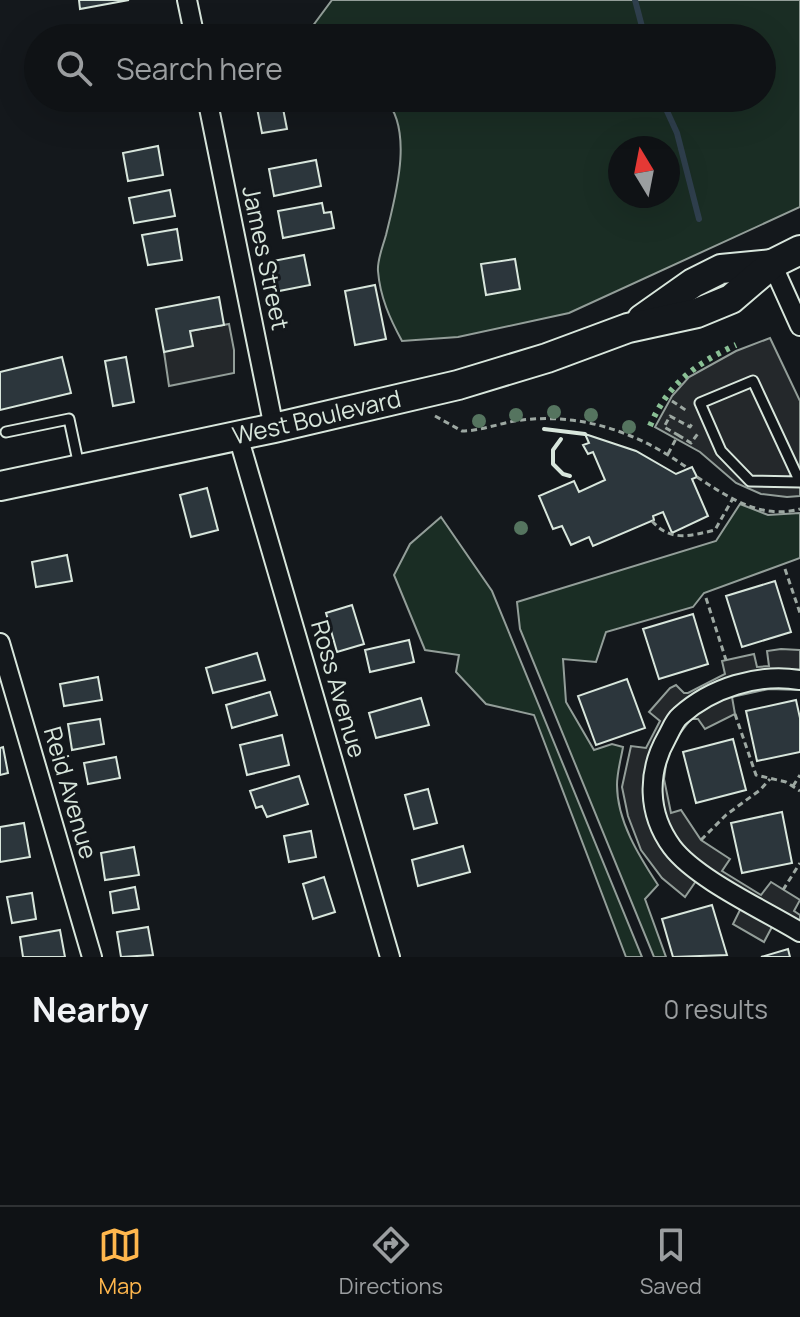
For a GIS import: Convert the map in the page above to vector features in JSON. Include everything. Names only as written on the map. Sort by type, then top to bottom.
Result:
[{"type":"main road","name":"West Boulevard","points":[[0,486],[238,436],[458,385],[547,358],[628,328],[693,283],[721,269],[772,264],[800,250]]},
{"type":"street","points":[[187,0],[192,24]]},
{"type":"street","name":"James Street","points":[[210,112],[274,428]]},
{"type":"street","points":[[772,264],[800,326]]},
{"type":"street","name":"Ross Avenue","points":[[238,436],[390,957]]},
{"type":"street","name":"Reid Avenue","points":[[0,643],[92,957]]},
{"type":"street","points":[[800,680],[750,681],[707,695],[677,718],[659,752],[652,783],[657,818],[674,849],[706,876],[800,932]]},
{"type":"lane","points":[[753,381],[800,482],[750,481],[721,451],[700,403],[753,381]]},
{"type":"lane","points":[[6,432],[69,419],[80,469]]},
{"type":"path","points":[[672,401],[697,417],[690,427],[670,416],[664,427],[691,443],[707,420]]},
{"type":"path","points":[[435,416],[462,431],[522,420],[584,420],[653,444],[689,469]]},
{"type":"path","points":[[668,454],[678,435]]},
{"type":"path","points":[[697,477],[733,499],[768,512],[800,509]]},
{"type":"path","points":[[652,521],[671,536],[693,536],[715,530],[733,499]]},
{"type":"path","points":[[785,569],[800,613]]},
{"type":"path","points":[[706,598],[726,660]]},
{"type":"path","points":[[735,714],[756,775],[800,791]]},
{"type":"path","points":[[793,786],[800,775]]},
{"type":"path","points":[[701,840],[770,779]]},
{"type":"path","points":[[783,890],[800,863]]},
{"type":"green space","points":[[332,0],[800,0],[800,207],[569,313],[458,337],[402,341],[386,308],[378,271],[394,202],[401,145],[393,112],[776,112],[776,24],[314,24]]},
{"type":"green space","points":[[740,504],[768,515],[800,513],[800,558],[704,593],[693,607],[606,632],[596,662],[563,659],[566,702],[594,750],[612,744],[623,747],[617,785],[621,812],[637,850],[658,885],[645,899],[666,957],[654,957],[520,629],[517,602],[716,541]]},
{"type":"green space","points":[[441,517],[492,591],[642,957],[626,957],[534,715],[486,704],[456,672],[459,655],[425,650],[394,575],[410,544]]},
{"type":"shaded area","points":[[229,324],[234,373],[169,386],[164,352],[190,331]]},
{"type":"shaded area","points":[[770,338],[800,401],[800,496],[761,494],[736,483],[700,452],[655,427],[672,396],[689,377],[736,351]]},
{"type":"shaded area","points":[[800,650],[800,690],[769,689],[732,697],[735,714],[705,729],[698,719],[691,719],[667,757],[664,779],[671,813],[681,810],[701,840],[730,859],[722,871],[761,895],[771,882],[800,900],[794,911],[800,915],[800,941],[773,925],[764,942],[733,924],[741,908],[696,881],[685,897],[662,878],[641,850],[628,816],[622,787],[631,746],[646,748],[660,721],[649,712],[670,688],[676,685],[688,693],[725,674],[722,661],[754,654],[757,667],[769,666],[767,651]]},
{"type":"building","points":[[79,0],[129,0],[80,9]]},
{"type":"building","points":[[258,112],[284,112],[287,129],[262,133]]},
{"type":"building","points":[[158,146],[163,175],[128,181],[123,153]]},
{"type":"building","points":[[316,160],[321,186],[274,196],[269,169]]},
{"type":"building","points":[[170,190],[175,216],[134,223],[129,198]]},
{"type":"building","points":[[322,203],[324,213],[331,212],[334,228],[283,238],[278,211]]},
{"type":"building","points":[[177,229],[182,260],[148,265],[142,235]]},
{"type":"building","points":[[304,255],[310,285],[274,292],[268,262]]},
{"type":"building","points":[[515,259],[520,289],[486,295],[481,264]]},
{"type":"building","points":[[375,285],[386,339],[355,345],[345,291]]},
{"type":"building","points":[[219,297],[224,325],[190,331],[193,346],[164,352],[156,309]]},
{"type":"building","points":[[62,357],[71,393],[0,410],[0,372]]},
{"type":"building","points":[[126,357],[134,402],[113,406],[105,361]]},
{"type":"building","points":[[585,434],[636,451],[676,474],[692,467],[697,477],[692,479],[708,516],[672,533],[663,512],[653,516],[654,520],[593,546],[589,537],[571,545],[562,526],[553,529],[539,496],[574,481],[579,492],[605,480],[593,452],[588,454],[583,445],[589,443]]},
{"type":"building","points":[[207,488],[218,530],[191,537],[180,495]]},
{"type":"building","points":[[67,555],[72,581],[36,587],[32,562]]},
{"type":"building","points":[[775,581],[791,632],[742,647],[726,596]]},
{"type":"building","points":[[352,605],[364,644],[337,652],[326,613]]},
{"type":"building","points":[[693,614],[708,664],[659,679],[643,629]]},
{"type":"building","points":[[409,640],[414,662],[370,672],[365,650]]},
{"type":"building","points":[[257,653],[265,680],[213,693],[206,668]]},
{"type":"building","points":[[98,677],[102,700],[64,706],[60,684]]},
{"type":"building","points":[[627,679],[645,728],[596,745],[578,696]]},
{"type":"building","points":[[270,692],[277,715],[232,728],[226,705]]},
{"type":"building","points":[[421,698],[429,725],[376,738],[369,713]]},
{"type":"building","points":[[796,700],[800,718],[800,752],[757,761],[746,711]]},
{"type":"building","points":[[100,719],[104,744],[72,750],[68,724]]},
{"type":"building","points":[[282,735],[289,765],[247,775],[240,745]]},
{"type":"building","points":[[733,739],[746,790],[696,803],[683,752]]},
{"type":"building","points":[[3,747],[8,773],[0,775],[0,748]]},
{"type":"building","points":[[116,757],[120,778],[88,784],[84,763]]},
{"type":"building","points":[[299,776],[308,804],[267,817],[262,806],[256,808],[250,791]]},
{"type":"building","points":[[428,789],[437,823],[414,829],[405,795]]},
{"type":"building","points":[[782,812],[792,863],[742,873],[731,823]]},
{"type":"building","points":[[24,823],[30,857],[0,862],[0,827]]},
{"type":"building","points":[[311,831],[316,857],[289,862],[284,836]]},
{"type":"building","points":[[463,846],[470,872],[418,886],[412,860]]},
{"type":"building","points":[[134,847],[139,875],[105,880],[101,853]]},
{"type":"building","points":[[324,877],[335,912],[313,919],[303,884]]},
{"type":"building","points":[[135,887],[139,909],[113,913],[110,892]]},
{"type":"building","points":[[32,893],[36,919],[12,923],[7,897]]},
{"type":"building","points":[[712,905],[727,955],[673,957],[662,919]]},
{"type":"building","points":[[148,927],[153,955],[121,957],[117,932]]},
{"type":"building","points":[[60,930],[65,957],[23,957],[20,937]]},
{"type":"building","points":[[788,949],[790,957],[761,957]]},
{"type":"waterway","points":[[635,0],[641,24]]},
{"type":"waterway","points":[[667,112],[677,133],[699,219]]},
{"type":"hedge","points":[[650,426],[665,399],[684,377],[708,359],[736,345]]},
{"type":"wall","points":[[544,429],[585,434]]},
{"type":"wall","points":[[561,439],[553,450],[553,464],[563,474],[570,476]]}]
